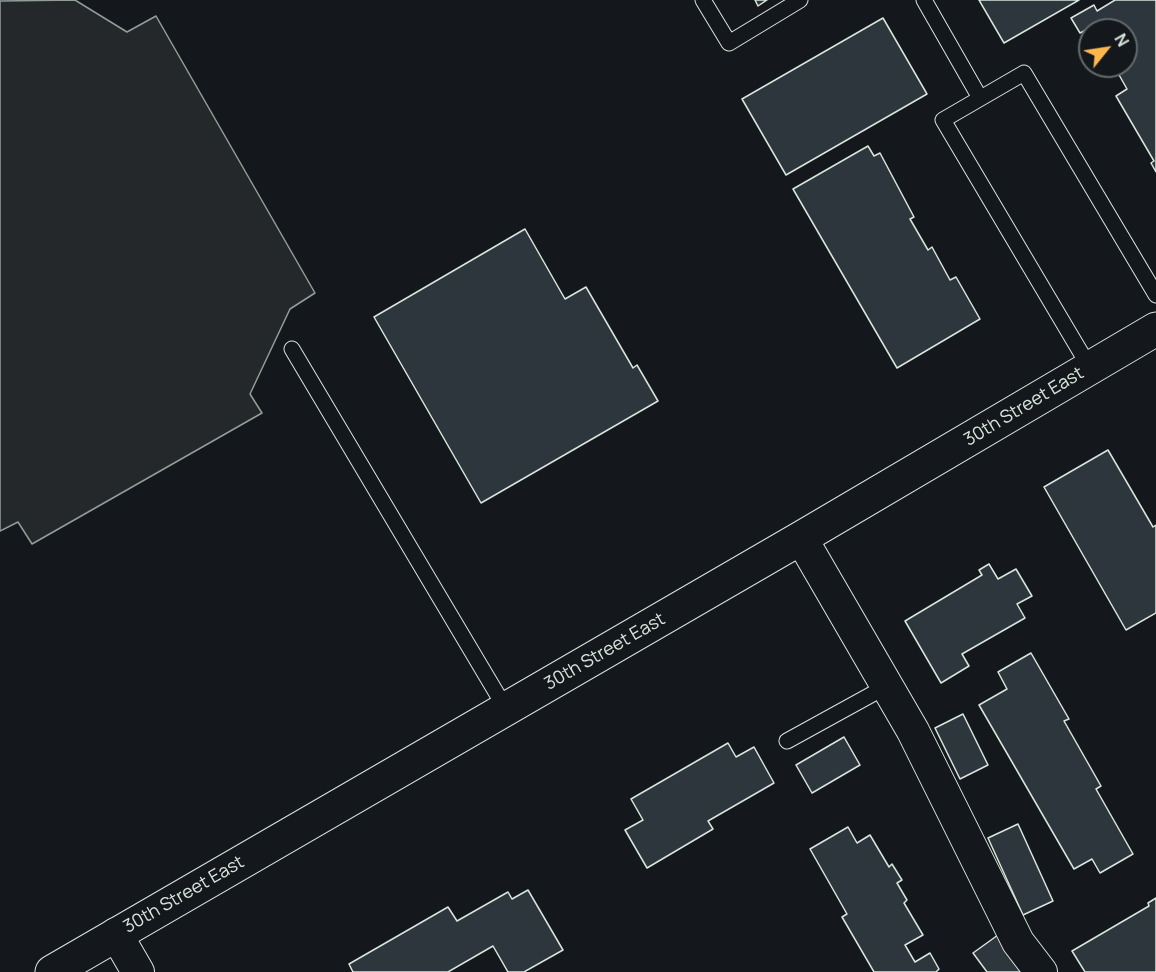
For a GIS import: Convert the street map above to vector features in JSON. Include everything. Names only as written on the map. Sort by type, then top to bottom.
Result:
[{"type":"street","name":"30th Street East","points":[[52,972],[801,538],[1156,329]]},
{"type":"street","points":[[801,538],[918,742],[1018,942],[1041,972]]},
{"type":"street","points":[[116,934],[138,972]]},
{"type":"lane","points":[[703,0],[729,43],[800,0]]},
{"type":"lane","points":[[924,0],[980,98]]},
{"type":"lane","points":[[1090,368],[943,120],[1024,73],[1156,295]]},
{"type":"lane","points":[[292,349],[506,709]]},
{"type":"lane","points":[[787,741],[886,686]]},
{"type":"shaded area","points":[[75,0],[127,32],[156,16],[315,293],[290,309],[250,394],[262,413],[32,544],[18,522],[0,531],[0,1]]},
{"type":"building","points":[[755,0],[767,0],[758,6]]},
{"type":"building","points":[[979,0],[1079,0],[1004,43]]},
{"type":"building","points":[[1115,0],[1156,0],[1156,172],[1151,163],[1154,161],[1116,96],[1127,89],[1121,78],[1138,78],[1138,18],[1078,18],[1078,30],[1071,18],[1094,5],[1097,11]]},
{"type":"building","points":[[883,18],[927,94],[786,175],[742,99]]},
{"type":"building","points":[[868,146],[874,156],[880,153],[914,217],[910,219],[928,250],[932,247],[950,280],[956,277],[980,319],[897,368],[793,189]]},
{"type":"building","points":[[525,229],[565,299],[586,287],[633,368],[637,365],[658,401],[481,503],[374,317]]},
{"type":"building","points":[[1108,450],[1153,527],[1156,525],[1156,613],[1126,630],[1044,487]]},
{"type":"building","points":[[989,564],[998,579],[1016,569],[1032,596],[1017,604],[1025,618],[962,654],[969,666],[941,683],[905,621],[982,575],[979,570]]},
{"type":"building","points":[[1031,653],[1069,719],[1064,721],[1101,786],[1096,789],[1133,854],[1100,873],[1092,859],[1074,869],[979,705],[1007,689],[998,672]]},
{"type":"building","points":[[963,714],[988,765],[960,779],[935,728]]},
{"type":"building","points":[[844,737],[860,765],[812,793],[796,765]]},
{"type":"building","points":[[728,743],[736,757],[754,747],[774,783],[708,821],[713,829],[647,868],[625,830],[643,820],[631,799]]},
{"type":"building","points":[[1018,824],[1053,901],[1023,915],[988,838]]},
{"type":"building","points":[[848,827],[857,843],[870,835],[889,867],[892,864],[902,880],[897,883],[907,900],[904,903],[923,935],[905,945],[915,962],[930,953],[939,969],[936,972],[874,972],[842,917],[847,914],[810,849]]},
{"type":"building","points":[[528,890],[563,950],[524,972],[508,972],[493,946],[448,972],[353,972],[349,964],[448,907],[457,921],[508,892],[512,899]]},
{"type":"building","points":[[1156,898],[1156,972],[1085,972],[1072,951],[1149,906],[1148,903]]},
{"type":"building","points":[[998,935],[1025,972],[987,972],[973,953]]}]
